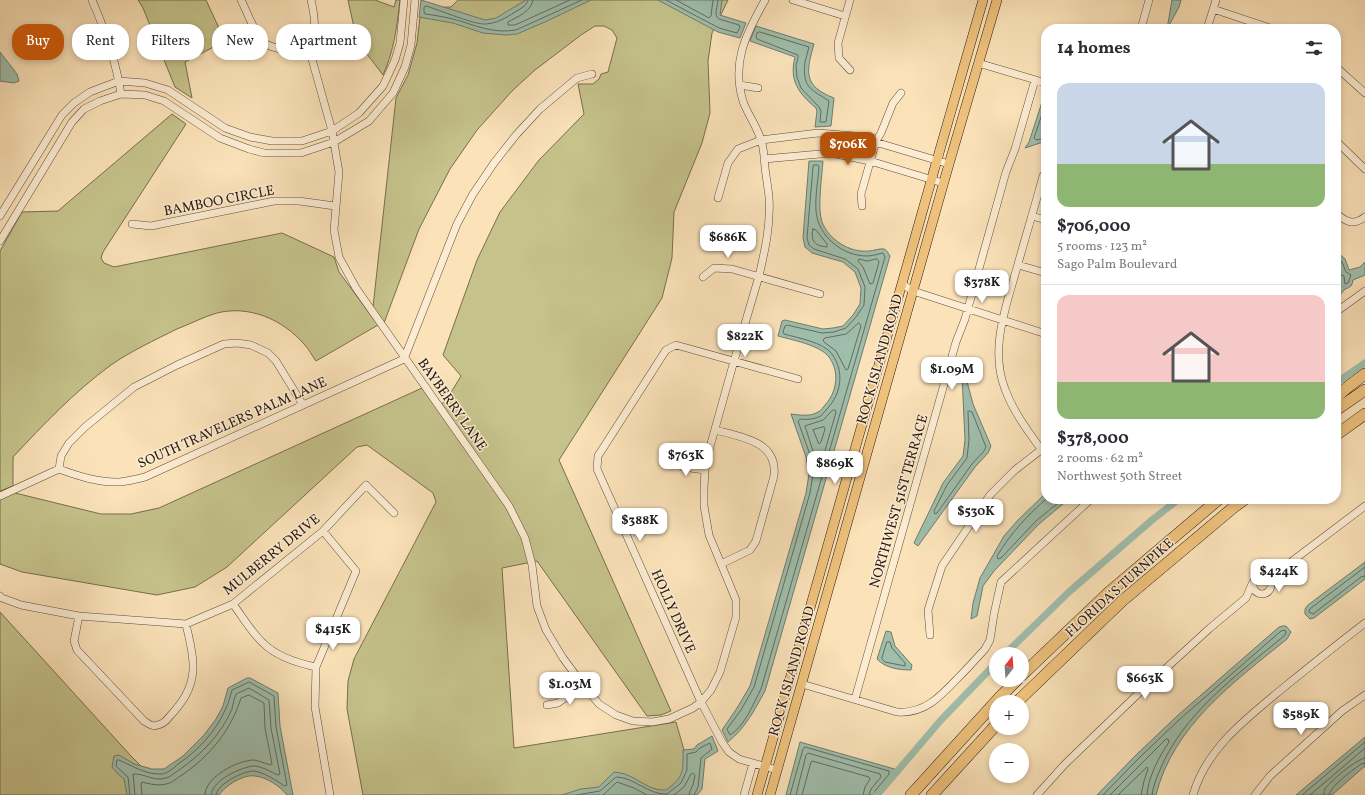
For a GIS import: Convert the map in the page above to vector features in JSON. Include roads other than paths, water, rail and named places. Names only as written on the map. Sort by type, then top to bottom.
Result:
[{"type":"highway","points":[[1341,393],[1365,374]]},
{"type":"highway","points":[[1341,407],[1365,390]]},
{"type":"highway","points":[[1341,431],[1365,414]]},
{"type":"highway","name":"FLORIDA'S TURNPIKE","points":[[1029,668],[1108,593],[1213,504]]},
{"type":"highway","name":"FLORIDA'S TURNPIKE","points":[[1024,695],[1122,600],[1238,504]]},
{"type":"highway","points":[[911,795],[1010,687]]},
{"type":"highway","points":[[932,795],[989,733]]},
{"type":"main road","name":"ROCK ISLAND ROAD","points":[[757,795],[931,180],[984,0]]},
{"type":"main road","name":"ROCK ISLAND ROAD","points":[[770,795],[943,184],[997,0]]},
{"type":"street","points":[[92,0],[109,43],[121,94]]},
{"type":"street","points":[[242,0],[258,34],[265,44],[276,48]]},
{"type":"street","name":"BAYBERRY LANE","points":[[311,0],[314,13],[314,24]]},
{"type":"street","points":[[0,216],[62,115],[74,103],[90,92],[119,81],[145,83],[168,90],[225,128],[250,137],[272,142],[302,141],[332,130],[359,113],[383,86],[395,60],[400,43],[404,0]]},
{"type":"street","points":[[0,241],[72,122],[84,109],[100,101],[121,94],[145,95],[164,101],[220,138],[248,149],[264,153],[301,153],[334,142],[369,121],[393,93],[405,67],[412,46],[415,0]]},
{"type":"street","points":[[701,702],[711,690],[720,672],[736,617],[736,600],[710,535],[704,506],[704,488],[705,470],[715,430],[759,276],[765,251],[769,221],[769,198],[761,140],[744,103],[740,85],[739,67],[744,41],[750,25],[765,0]]},
{"type":"street","points":[[793,0],[845,16]]},
{"type":"street","points":[[850,0],[838,43],[839,58],[850,70]]},
{"type":"street","points":[[1142,24],[1149,0]]},
{"type":"street","points":[[1208,24],[1216,0]]},
{"type":"street","points":[[1213,9],[1258,24]]},
{"type":"street","name":"BAYBERRY LANE","points":[[312,60],[332,130],[339,172],[334,230],[339,257],[356,288],[404,359],[509,506],[525,538],[532,565],[537,606],[546,630],[563,658],[583,685],[599,704],[616,715],[633,721],[652,722],[669,719],[693,708],[701,702]]},
{"type":"street","points":[[978,63],[1041,82]]},
{"type":"street","points":[[1341,71],[1364,91]]},
{"type":"street","points":[[404,359],[457,224],[473,194],[494,163],[516,135],[540,109],[577,78],[592,74]]},
{"type":"street","name":"NORTHWEST 51ST TERRACE","points":[[855,699],[956,342],[968,309],[1006,172],[1015,150],[1035,80]]},
{"type":"street","points":[[740,85],[758,88]]},
{"type":"street","points":[[862,206],[860,194],[876,142],[893,103],[901,93]]},
{"type":"street","points":[[718,198],[728,163],[738,149],[761,140],[818,133],[855,136],[949,164]]},
{"type":"street","points":[[1341,147],[1365,169]]},
{"type":"street","points":[[764,159],[832,153],[870,161],[943,184]]},
{"type":"street","points":[[1041,183],[1002,321],[998,347],[1000,370],[1004,389],[1015,412],[1041,443]]},
{"type":"street","name":"BAMBOO CIRCLE","points":[[132,224],[151,226],[274,201],[299,201],[335,206]]},
{"type":"street","points":[[1032,216],[1041,219]]},
{"type":"street","points":[[1341,218],[1350,222],[1359,221],[1365,217]]},
{"type":"street","points":[[1018,265],[1041,272]]},
{"type":"street","points":[[704,277],[714,268],[732,269],[820,294]]},
{"type":"street","points":[[902,284],[913,291],[1041,333]]},
{"type":"street","points":[[1341,308],[1365,291]]},
{"type":"street","points":[[0,496],[59,469],[61,456],[69,443],[85,427],[134,387],[177,365],[224,344],[237,343],[251,345],[268,353],[276,361],[303,405]]},
{"type":"street","name":"HOLLY DRIVE","points":[[777,770],[739,759],[729,752],[722,742],[701,702],[597,469],[598,456],[666,350],[676,345],[798,379]]},
{"type":"street","name":"SOUTH TRAVELERS PALM LANE","points":[[59,469],[75,475],[121,482],[145,477],[404,359]]},
{"type":"street","points":[[715,430],[754,441],[764,448],[772,458],[775,468],[756,540],[750,550],[721,564]]},
{"type":"street","points":[[930,635],[928,610],[942,566],[990,495],[1015,470],[1041,449]]},
{"type":"street","points":[[678,462],[683,468],[705,470]]},
{"type":"street","name":"MULBERRY DRIVE","points":[[0,596],[21,605],[79,616],[186,624],[233,604],[323,531],[366,486],[394,513]]},
{"type":"street","points":[[802,684],[892,711],[902,712],[918,710],[935,702],[985,649],[990,640],[1001,582],[1086,504]]},
{"type":"street","points":[[1246,598],[1255,578],[1279,571],[1365,506]]},
{"type":"street","points":[[323,531],[356,571],[316,667],[315,707],[330,795]]},
{"type":"street","points":[[1036,795],[1065,764],[1210,628],[1246,598],[1267,592],[1271,588],[1279,571]]},
{"type":"street","points":[[1263,576],[1270,581],[1271,588]]},
{"type":"street","points":[[1252,584],[1254,590],[1261,594]]},
{"type":"street","points":[[233,604],[263,644],[280,656],[316,667]]},
{"type":"street","points":[[79,616],[74,641],[77,650],[144,721],[151,726],[159,726],[165,722],[182,704],[190,686],[194,660],[186,624]]},
{"type":"street","points":[[1193,795],[1196,784],[1212,756],[1238,725],[1337,644],[1365,624]]},
{"type":"street","points":[[547,705],[558,703],[583,685]]},
{"type":"street","points":[[1255,795],[1270,776],[1342,712],[1365,694]]},
{"type":"street","points":[[744,795],[753,763]]},
{"type":"water","points":[[421,0],[485,20],[496,18],[526,0],[591,0],[517,34],[506,35],[483,33],[453,23],[419,17]]},
{"type":"water","points":[[658,0],[722,0],[720,15],[746,23],[740,38],[718,32]]},
{"type":"water","points":[[1172,0],[1181,0],[1170,24],[1168,24]]},
{"type":"water","points":[[756,26],[814,44],[809,63],[809,77],[817,88],[834,98],[831,126],[815,127],[816,108],[804,97],[796,86],[794,79],[793,65],[795,57],[750,41]]},
{"type":"water","points":[[0,52],[17,74],[19,81],[14,83],[0,81]]},
{"type":"water","points":[[1041,105],[1041,143],[1025,148],[1029,142]]},
{"type":"water","points":[[809,161],[823,161],[820,192],[821,216],[825,228],[835,240],[855,250],[871,251],[884,249],[890,256],[765,691],[745,725],[728,742],[722,730],[750,686],[806,493],[809,474],[806,457],[791,414],[815,414],[822,409],[829,400],[836,382],[835,369],[829,357],[825,353],[813,346],[778,336],[782,321],[785,320],[823,329],[843,326],[860,304],[861,288],[855,272],[843,262],[812,253],[805,247],[803,238]]},
{"type":"water","points":[[1341,255],[1345,259],[1349,270],[1360,267],[1365,262],[1365,275],[1353,280],[1351,286],[1345,289],[1341,294]]},
{"type":"water","points":[[965,374],[973,404],[991,446],[988,453],[975,467],[918,546],[914,543],[943,483],[963,456],[965,440],[962,375]]},
{"type":"water","points":[[1041,498],[1041,504],[1063,504],[1039,524],[994,571],[983,586],[977,616],[971,619],[973,603],[980,578],[1004,536]]},
{"type":"water","points":[[1365,562],[1365,579],[1314,618],[1310,619],[1305,614],[1305,609],[1308,605]]},
{"type":"water","points":[[1286,626],[1291,632],[1287,639],[1227,689],[1208,707],[1191,727],[1176,748],[1164,770],[1156,795],[1097,795],[1177,716],[1279,627]]},
{"type":"water","points":[[886,631],[891,632],[895,646],[912,665],[911,670],[892,668],[884,665],[877,659]]},
{"type":"water","points":[[247,678],[250,678],[278,693],[280,726],[293,795],[287,795],[277,785],[268,780],[250,776],[235,781],[225,788],[219,795],[127,795],[124,779],[112,767],[114,756],[119,755],[134,764],[152,769],[164,769],[183,756],[204,735],[216,719],[223,706],[228,688]]},
{"type":"water","points":[[712,736],[718,751],[705,759],[702,789],[697,795],[562,795],[581,789],[599,787],[614,772],[631,777],[658,790],[666,790],[676,781],[681,773],[683,764],[683,750],[694,749],[697,745]]},
{"type":"water","points":[[1365,737],[1365,766],[1332,795],[1296,795]]},
{"type":"water","points":[[800,742],[898,770],[877,795],[786,795]]},
{"type":"waterway","points":[[1341,380],[1365,363]]},
{"type":"waterway","points":[[1012,647],[1070,591],[1173,504]]},
{"type":"waterway","points":[[877,795],[941,720],[989,670]]}]
